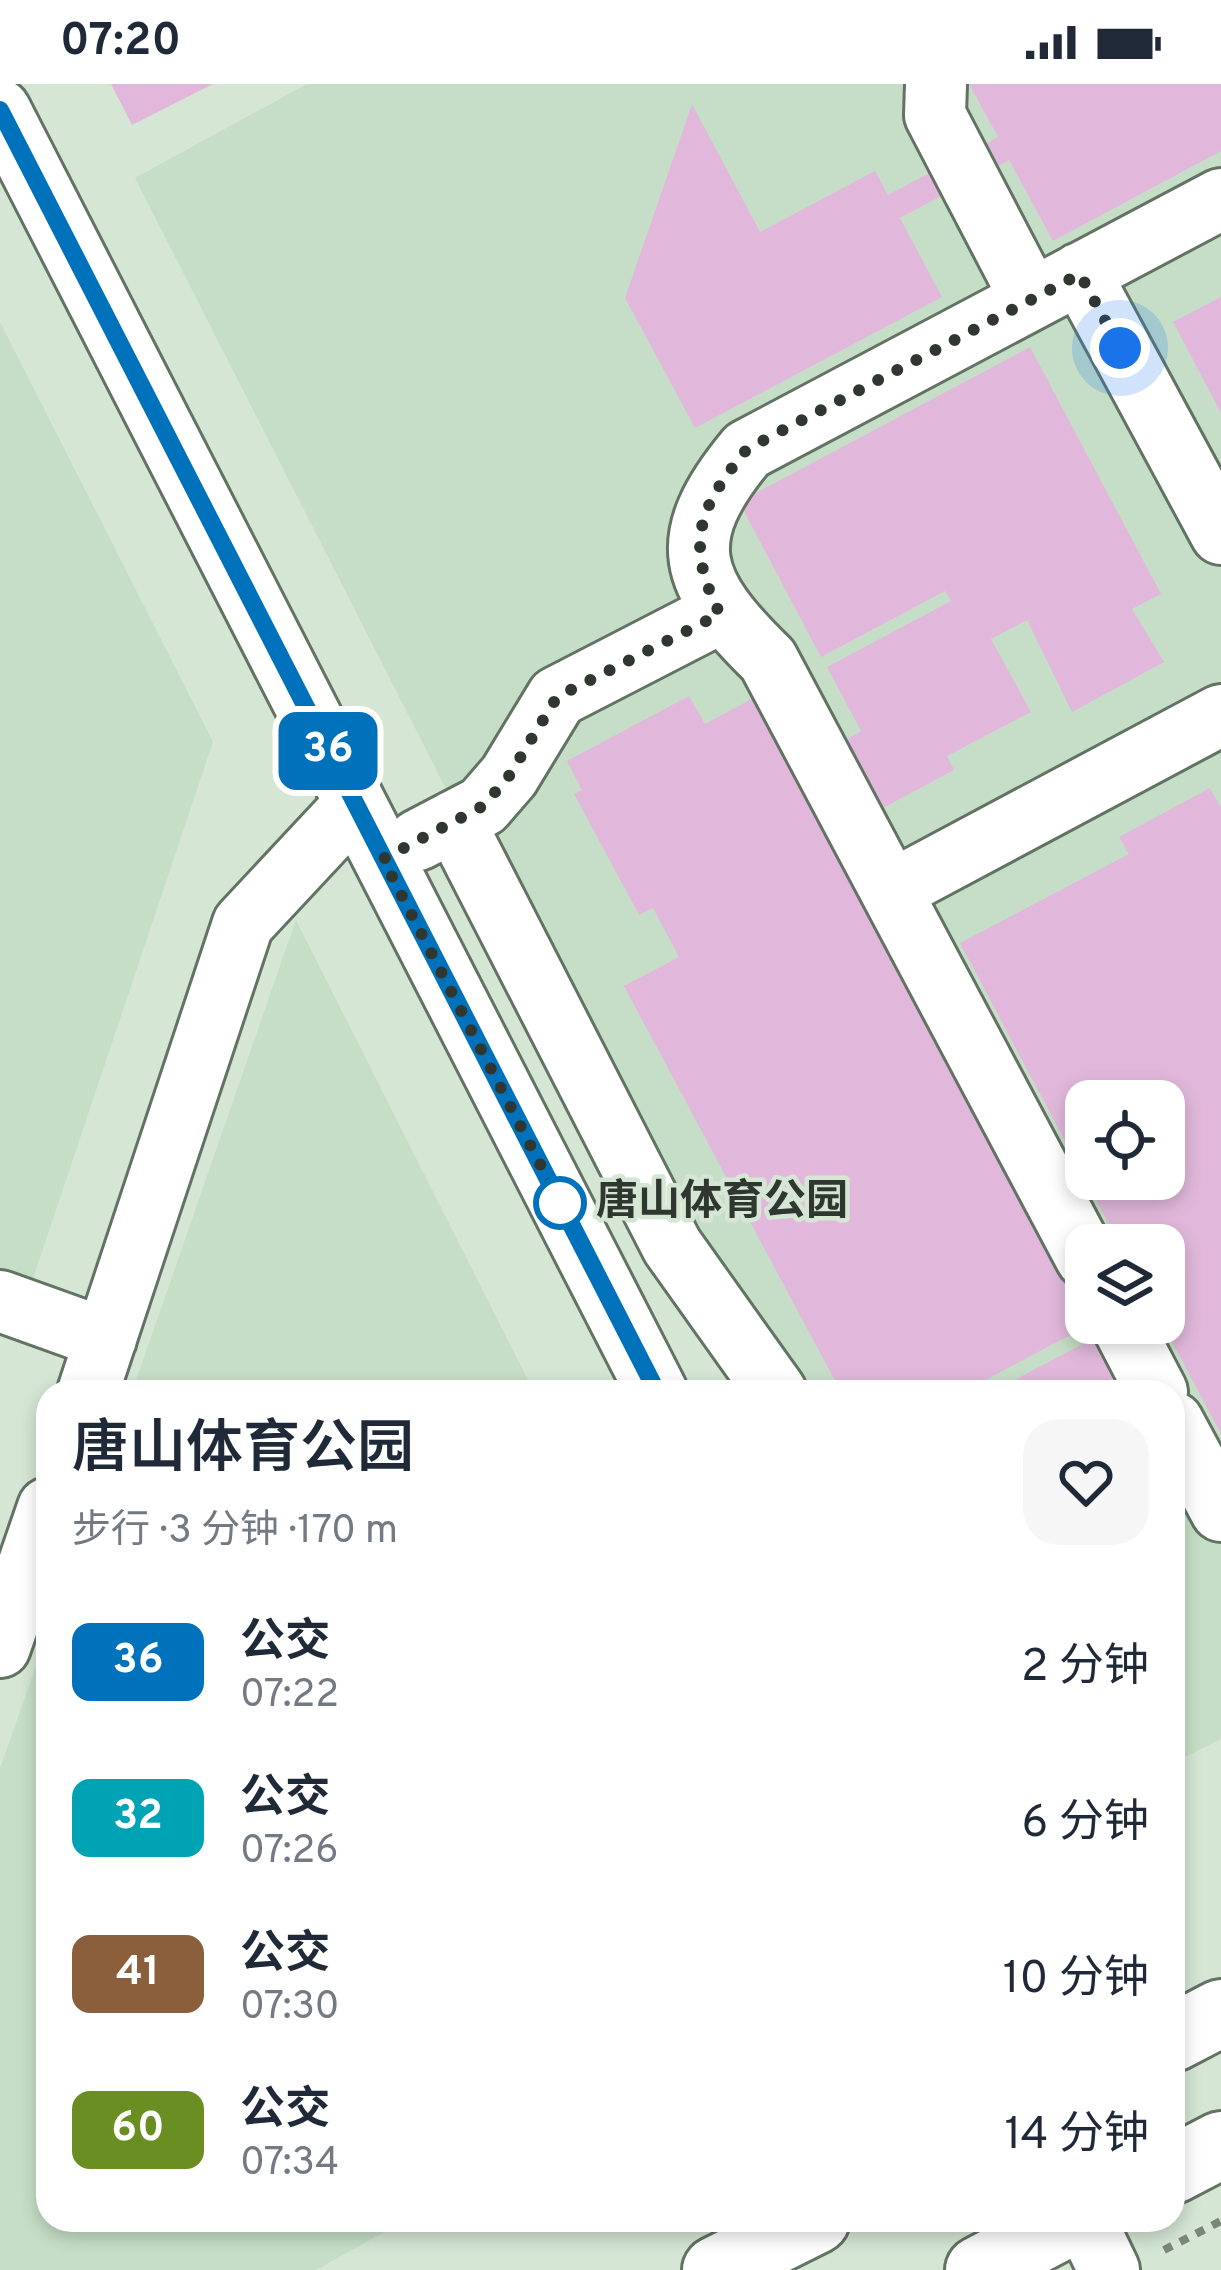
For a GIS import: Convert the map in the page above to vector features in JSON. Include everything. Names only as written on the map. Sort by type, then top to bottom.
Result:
[{"type":"main road","points":[[1185,2032],[1221,2013]]},
{"type":"main road","points":[[1185,2164],[1221,2145]]},
{"type":"main road","points":[[716,2270],[792,2232]]},
{"type":"main road","points":[[979,2270],[1050,2232]]},
{"type":"street","points":[[936,84],[935,115],[1221,534]]},
{"type":"street","points":[[0,110],[651,1380]]},
{"type":"street","points":[[1068,1224],[768,659],[720,614],[704,580],[698,535],[712,492],[747,449],[1221,199]]},
{"type":"street","points":[[383,859],[483,806],[509,776],[557,697],[720,614]]},
{"type":"street","points":[[891,891],[1221,715]]},
{"type":"street","points":[[0,1301],[97,1365],[243,924],[355,804]]},
{"type":"street","points":[[454,821],[672,1246],[767,1380]]},
{"type":"street","points":[[1131,1344],[1151,1380]]},
{"type":"street","points":[[1185,1444],[1221,1511]]},
{"type":"street","points":[[0,1647],[36,1543]]},
{"type":"street","points":[[1095,2232],[1126,2265]]},
{"type":"path","points":[[1126,2265],[1221,2221]]},
{"type":"shaded area","points":[[307,84],[1221,84],[1221,1739],[1185,1757],[1185,1380],[747,1380],[135,178]]},
{"type":"shaded area","points":[[0,322],[213,742],[29,1290],[0,1279]]},
{"type":"shaded area","points":[[296,920],[528,1380],[136,1380]]},
{"type":"shaded area","points":[[36,1666],[36,2232],[384,2232],[316,2270],[0,2270],[0,1768]]},
{"type":"building","points":[[111,84],[213,84],[132,125]]},
{"type":"building","points":[[969,84],[1221,84],[1221,151],[1053,241],[1009,160],[900,218],[942,297],[695,428],[625,298],[692,104],[760,232],[875,171],[888,195],[998,137]]},
{"type":"building","points":[[1221,297],[1221,413],[1173,322]]},
{"type":"building","points":[[1030,347],[1161,594],[1132,609],[1164,662],[1072,712],[1027,620],[991,639],[1031,712],[947,756],[954,770],[881,809],[844,741],[861,731],[827,667],[951,601],[945,591],[821,657],[739,502]]},
{"type":"building","points":[[759,695],[1065,1270],[1065,1338],[986,1380],[835,1380],[624,986],[679,957],[653,908],[639,915],[574,794],[582,790],[567,761],[689,696],[705,724]]},
{"type":"building","points":[[1210,788],[1221,808],[1221,1434],[1173,1344],[1185,1344],[1185,1224],[1109,1224],[1096,1200],[1185,1200],[1185,1080],[1065,1080],[1065,1141],[960,943],[1129,854],[1119,837]]},
{"type":"building","points":[[1083,1344],[1095,1344],[1112,1380],[1015,1380]]},
{"type":"bus line","name":"36","points":[[0,110],[651,1380]]},
{"type":"place","name":"唐山体育公园","points":[[560,1203]]},
{"type":"route","points":[[560,1203],[383,859],[483,806],[509,776],[527,738],[557,697],[720,614],[704,580],[698,535],[712,492],[747,449],[1080,274],[1120,348]]}]
